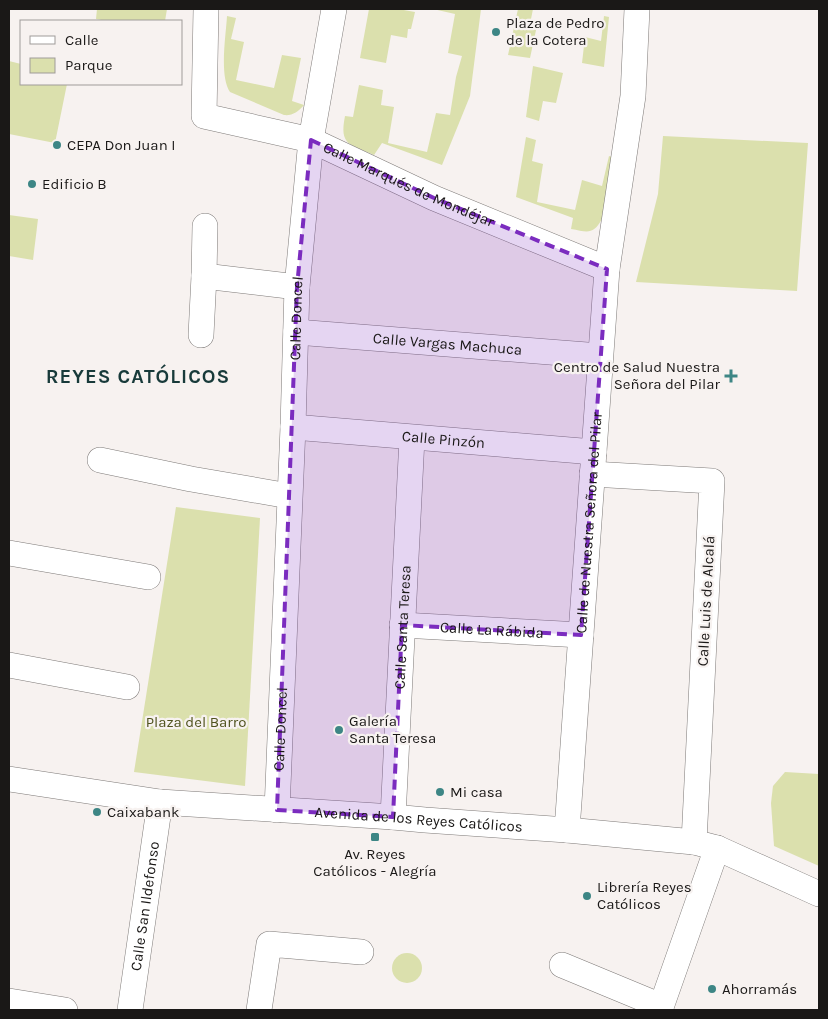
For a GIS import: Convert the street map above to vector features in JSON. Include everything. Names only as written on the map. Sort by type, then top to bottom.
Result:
[{"type":"street","name":"Calle Marqués de Mondéjar","points":[[206,9],[204,116],[311,140],[434,198],[607,269]]},
{"type":"street","name":"Calle Doncel","points":[[276,810],[293,427],[297,287],[311,140],[334,9]]},
{"type":"street","name":"Calle de Nuestra Señora del Pilar","points":[[567,830],[607,269],[633,96],[637,9]]},
{"type":"street","points":[[201,334],[205,226]]},
{"type":"street","points":[[204,276],[297,287]]},
{"type":"street","name":"Calle Vargas Machuca","points":[[296,332],[600,356]]},
{"type":"street","name":"Calle Pinzón","points":[[293,427],[412,438],[593,463]]},
{"type":"street","name":"Calle Santa Teresa","points":[[393,817],[412,438]]},
{"type":"street","points":[[100,460],[190,479],[289,496]]},
{"type":"street","name":"Calle Luis de Alcalá","points":[[593,463],[712,481],[705,845]]},
{"type":"street","points":[[9,553],[148,577]]},
{"type":"street","name":"Calle La Rábida","points":[[402,625],[580,635]]},
{"type":"street","points":[[9,665],[127,686]]},
{"type":"street","name":"Avenida de los Reyes Católicos","points":[[9,779],[160,802],[567,830],[705,845],[819,894]]},
{"type":"street","name":"Calle San Ildefonso","points":[[130,1010],[160,802]]},
{"type":"street","points":[[562,964],[660,1008],[705,845]]},
{"type":"street","points":[[259,1010],[269,944],[361,952]]},
{"type":"street","points":[[9,1001],[65,1010]]},
{"type":"highlighted area","points":[[311,140],[434,198],[607,269],[581,635],[402,625],[393,817],[277,810],[297,287]]},
{"type":"green space","points":[[97,9],[167,9],[165,20],[96,19]]},
{"type":"green space","points":[[369,9],[398,9],[415,12],[411,29],[408,29],[407,38],[391,35],[386,63],[360,58]]},
{"type":"green space","points":[[433,9],[481,9],[470,96],[442,165],[382,143],[374,155],[348,143],[344,133],[345,116],[353,117],[359,85],[383,90],[381,105],[394,107],[388,143],[427,152],[436,113],[450,115],[456,77],[462,56],[448,53],[455,14]]},
{"type":"green space","points":[[518,9],[533,9],[531,19],[538,21],[530,58],[508,55]]},
{"type":"green space","points":[[227,16],[236,18],[231,39],[244,42],[236,80],[274,88],[282,55],[301,58],[292,101],[304,105],[297,112],[284,115],[230,92],[224,66]]},
{"type":"green space","points":[[604,16],[609,17],[604,67],[582,63],[585,37],[601,41]]},
{"type":"green space","points":[[9,61],[20,64],[20,85],[67,85],[55,143],[9,134]]},
{"type":"green space","points":[[533,66],[563,73],[556,103],[543,101],[539,121],[526,117]]},
{"type":"green space","points":[[663,136],[808,143],[797,291],[636,282],[658,194]]},
{"type":"green space","points":[[526,137],[536,140],[532,161],[543,164],[537,202],[575,210],[582,180],[602,186],[609,156],[612,157],[602,219],[596,228],[590,231],[571,229],[573,218],[516,197]]},
{"type":"green space","points":[[9,215],[38,219],[33,260],[9,256]]},
{"type":"green space","name":"Plaza del Barro","points":[[176,507],[260,518],[245,786],[134,772]]},
{"type":"green space","points":[[785,772],[819,774],[819,866],[774,846],[771,803],[773,786]]},
{"type":"green space","points":[[407,953],[418,957],[422,968],[418,979],[407,983],[396,979],[392,968],[396,957]]},
{"type":"place","name":"Plaza de Pedro de la Cotera","points":[[496,32]]},
{"type":"place","name":"CEPA Don Juan I","points":[[57,145]]},
{"type":"place","name":"Edificio B","points":[[32,184]]},
{"type":"place","name":"Centro de Salud Nuestra Señora del Pilar","points":[[731,376]]},
{"type":"place","name":"Galería Santa Teresa","points":[[339,730]]},
{"type":"place","name":"Mi casa","points":[[440,792]]},
{"type":"place","name":"Caixabank","points":[[97,812]]},
{"type":"place","name":"Av. Reyes Católicos - Alegría","points":[[375,837]]},
{"type":"place","name":"Librería Reyes Católicos","points":[[587,896]]},
{"type":"place","name":"Ahorramás","points":[[712,989]]},
{"type":"district","name":"REYES CATÓLICOS","points":[[138,376]]}]
